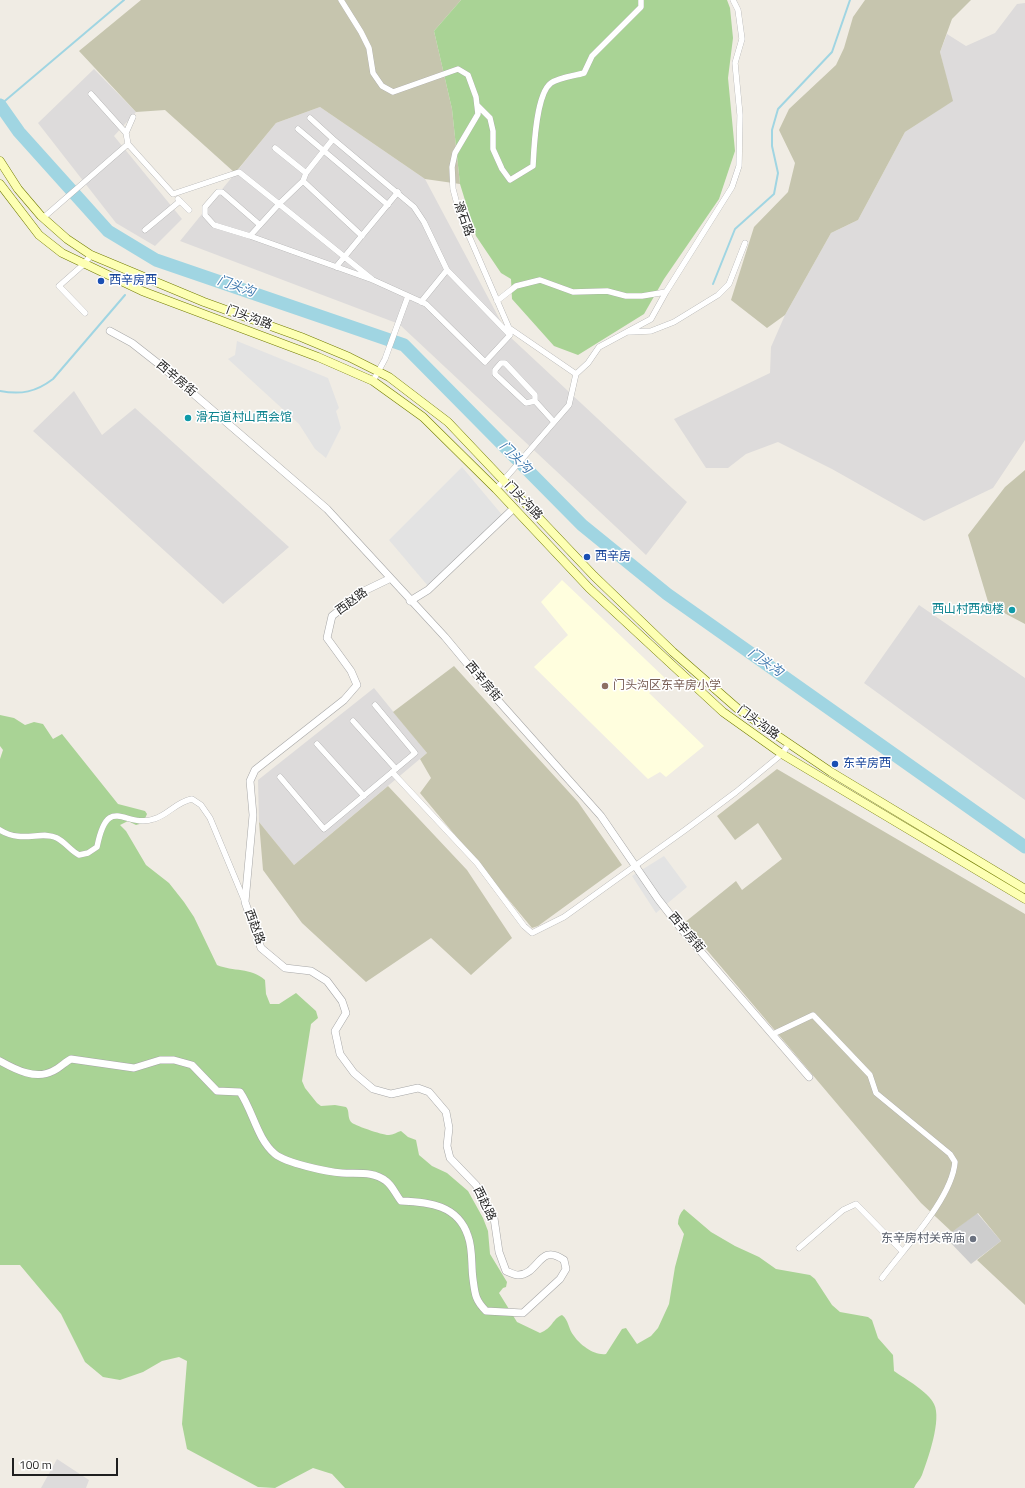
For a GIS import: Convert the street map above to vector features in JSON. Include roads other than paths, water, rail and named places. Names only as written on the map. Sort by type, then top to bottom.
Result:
[{"type":"main road","name":"门头沟路","points":[[0,161],[18,189],[43,218],[67,239],[91,256],[204,302],[315,343],[390,377],[448,422],[594,576],[673,652],[738,709],[788,745],[1025,889]]},
{"type":"main road","name":"门头沟路","points":[[0,184],[39,235],[62,253],[142,291],[318,357],[373,381],[423,418],[496,489],[513,509],[589,588],[723,712],[782,754],[1025,899]]},
{"type":"street","name":"滑石路","points":[[341,0],[369,48],[373,73],[382,86],[394,92],[458,69],[468,75],[477,105],[478,114],[456,154],[452,167],[453,189],[460,215],[509,328],[576,374]]},
{"type":"street","points":[[477,105],[490,118],[494,131],[493,149],[502,169],[510,180],[524,173],[533,166],[534,144],[541,99],[547,86],[553,82],[584,73],[592,56],[641,7],[641,0]]},
{"type":"street","points":[[496,489],[569,405],[576,374],[588,363],[599,347],[651,319],[666,292],[732,187],[740,166],[740,115],[735,63],[742,39],[738,10],[733,0]]},
{"type":"street","points":[[91,94],[126,133],[128,144],[189,210]]},
{"type":"street","points":[[126,133],[133,118]]},
{"type":"street","points":[[260,225],[222,192],[218,192],[205,207],[205,215],[214,225],[250,236],[373,280],[426,304],[485,362],[510,335],[447,270],[424,222],[414,207],[310,118]]},
{"type":"street","points":[[298,129],[323,152],[388,205]]},
{"type":"street","points":[[250,236],[279,204],[303,181],[306,173],[333,139]]},
{"type":"street","points":[[43,218],[128,144]]},
{"type":"street","points":[[275,148],[306,173]]},
{"type":"street","points":[[173,194],[239,172],[373,280]]},
{"type":"street","points":[[303,181],[362,236]]},
{"type":"street","points":[[336,267],[398,192]]},
{"type":"street","points":[[145,230],[180,201]]},
{"type":"street","points":[[629,332],[650,331],[668,324],[718,295],[729,284],[745,243]]},
{"type":"street","points":[[85,314],[59,286],[91,256]]},
{"type":"street","points":[[421,302],[447,270]]},
{"type":"street","points":[[497,301],[516,286],[540,280],[573,292],[601,291],[626,296],[642,296],[666,292]]},
{"type":"street","points":[[373,381],[388,350],[408,296]]},
{"type":"street","name":"西辛房街","points":[[110,331],[132,343],[160,365],[326,509],[389,579],[445,637],[495,697],[572,781],[601,816],[658,899],[683,931],[809,1077]]},
{"type":"street","points":[[535,401],[526,403],[495,374],[495,370],[501,363],[505,363],[535,395],[535,401],[554,422]]},
{"type":"street","points":[[410,601],[428,590],[513,509]]},
{"type":"street","name":"西赵路","points":[[0,1061],[33,1075],[44,1076],[55,1071],[71,1059],[134,1068],[160,1060],[174,1060],[192,1064],[217,1091],[240,1092],[248,1103],[261,1134],[274,1153],[286,1161],[340,1173],[371,1173],[387,1181],[401,1201],[428,1202],[445,1207],[460,1220],[468,1236],[476,1301],[486,1311],[522,1313],[560,1280],[566,1269],[564,1260],[555,1254],[547,1255],[528,1273],[517,1275],[506,1271],[499,1252],[494,1218],[476,1185],[450,1158],[447,1146],[449,1128],[446,1112],[429,1092],[418,1088],[391,1094],[373,1089],[354,1074],[340,1054],[335,1031],[346,1013],[342,1001],[327,981],[311,971],[284,968],[261,948],[245,902],[253,815],[250,782],[255,770],[344,700],[357,685],[351,671],[327,638],[332,616],[364,591],[389,579]]},
{"type":"street","points":[[280,777],[324,830],[415,753],[375,706]]},
{"type":"street","points":[[353,721],[394,770],[477,863],[524,926],[532,933],[564,917],[636,866],[736,792],[782,754],[788,745]]},
{"type":"street","points":[[317,744],[364,796]]},
{"type":"street","points":[[0,830],[10,836],[57,838],[70,850],[79,855],[88,853],[97,847],[103,825],[111,817],[120,815],[149,821],[157,818],[180,802],[192,799],[201,804],[210,818],[245,902]]},
{"type":"street","points":[[773,1034],[812,1015],[870,1075],[876,1093],[950,1154],[955,1162],[951,1181],[914,1240],[902,1250],[882,1278]]},
{"type":"street","points":[[799,1248],[843,1210],[856,1204],[902,1250]]},
{"type":"waterway","points":[[0,105],[124,0]]},
{"type":"waterway","points":[[713,284],[735,229],[774,194],[778,173],[772,146],[772,130],[778,109],[832,52],[850,0]]},
{"type":"waterway","name":"门头沟","points":[[0,105],[19,132],[108,231],[156,260],[404,345],[582,525],[667,594],[1025,847]]},
{"type":"waterway","points":[[0,391],[15,393],[34,390],[53,379],[125,295]]},
{"type":"place","name":"西辛房西","points":[[101,281]]},
{"type":"place","name":"滑石道村山西会馆","points":[[188,418]]},
{"type":"place","name":"西辛房","points":[[587,557]]},
{"type":"place","name":"西山村西炮楼","points":[[1012,610]]},
{"type":"place","name":"门头沟区东辛房小学","points":[[605,686]]},
{"type":"place","name":"东辛房西","points":[[835,764]]},
{"type":"place","name":"东辛房村关帝庙","points":[[973,1239]]}]
